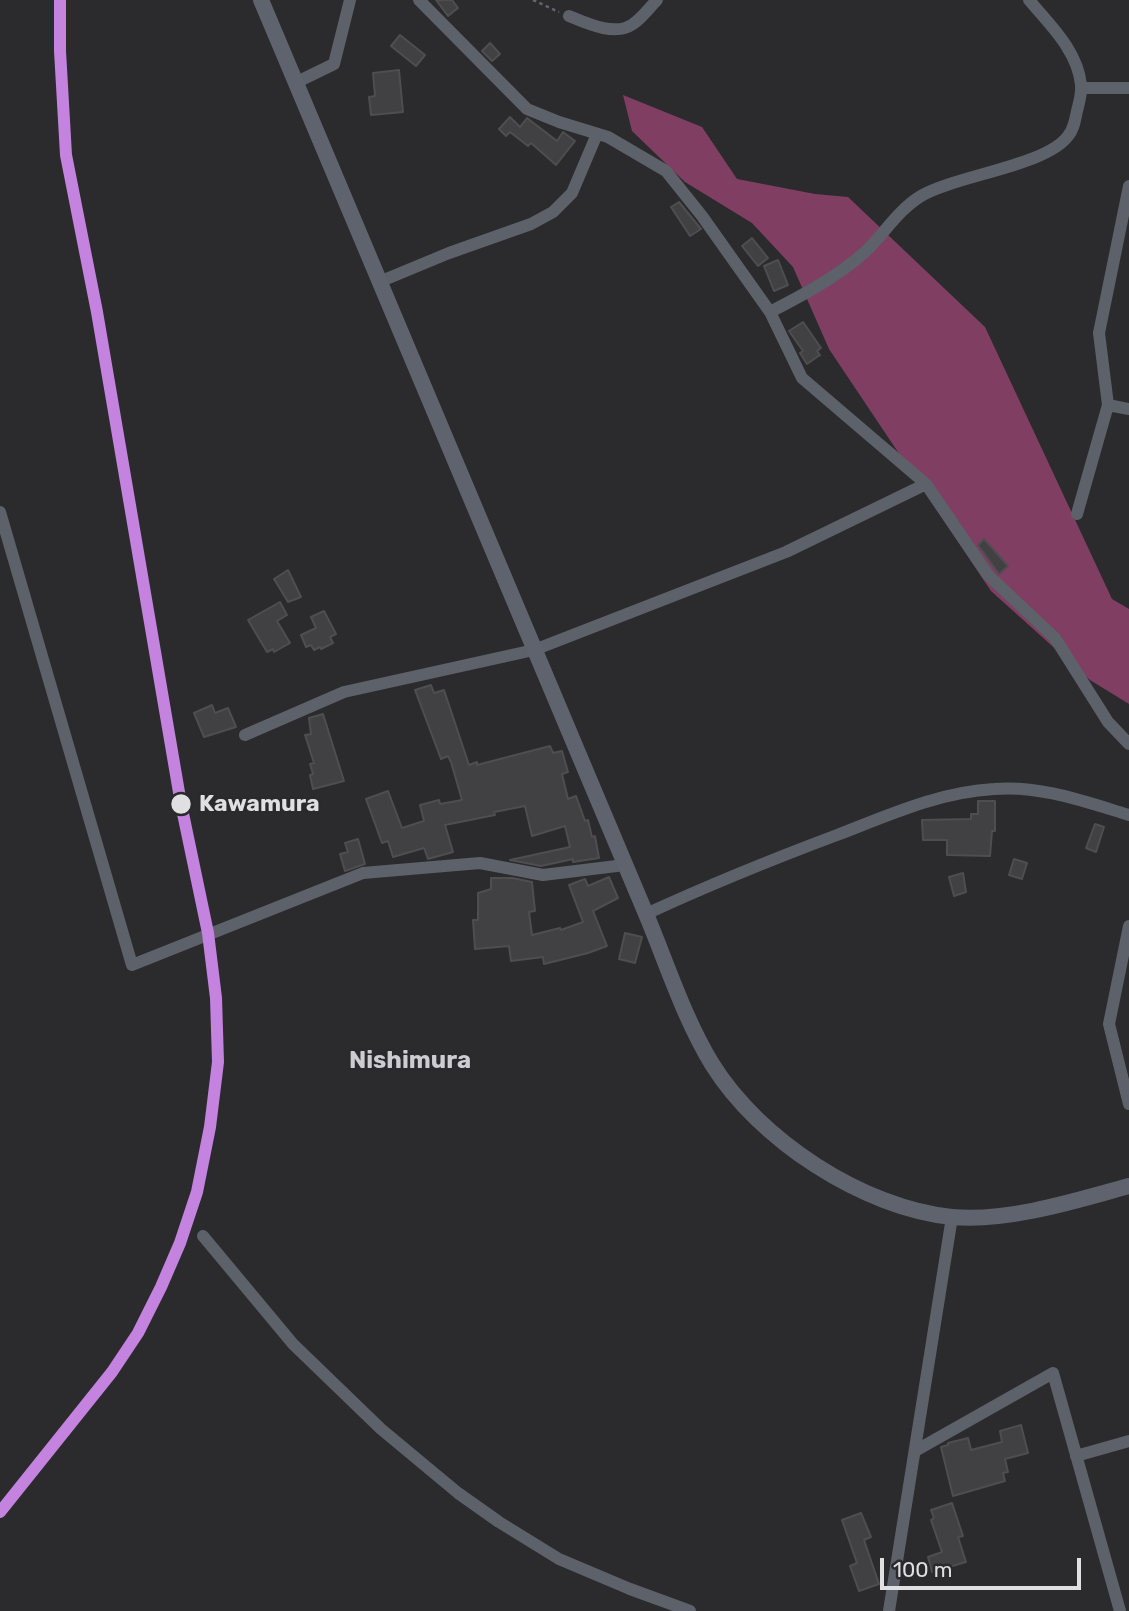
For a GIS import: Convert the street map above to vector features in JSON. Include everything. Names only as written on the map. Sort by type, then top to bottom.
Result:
[{"type":"street","points":[[261,0],[690,1023],[713,1066],[740,1102],[778,1138],[814,1164],[860,1189],[902,1206],[952,1217],[1002,1215],[1058,1205],[1129,1186]]},
{"type":"street","points":[[295,83],[334,64],[350,0]]},
{"type":"street","points":[[419,0],[527,109],[608,137],[666,171],[702,216],[770,312],[802,378],[926,484],[988,575],[1055,638],[1108,722],[1129,744]]},
{"type":"street","points":[[569,16],[596,27],[614,29],[631,26],[657,0]]},
{"type":"street","points":[[770,312],[823,284],[865,252],[905,207],[921,196],[1053,150],[1068,137],[1074,126],[1082,88],[1079,68],[1067,46],[1029,0]]},
{"type":"street","points":[[1082,88],[1129,88]]},
{"type":"street","points":[[379,282],[449,253],[531,224],[553,212],[572,193],[597,134]]},
{"type":"street","points":[[1077,514],[1108,405],[1099,333],[1129,186]]},
{"type":"street","points":[[1108,405],[1129,409]]},
{"type":"street","points":[[245,735],[344,692],[534,650],[786,552],[926,484]]},
{"type":"street","points":[[0,512],[132,965],[363,873],[480,863],[543,875],[625,865]]},
{"type":"street","points":[[646,914],[711,885],[930,799],[996,788],[1044,792],[1129,815]]},
{"type":"street","points":[[1129,926],[1109,1024],[1129,1104]]},
{"type":"street","points":[[889,1611],[952,1217]]},
{"type":"street","points":[[203,1236],[293,1344],[381,1429],[458,1493],[559,1559],[690,1611]]},
{"type":"street","points":[[915,1451],[1053,1373],[1120,1611]]},
{"type":"street","points":[[1076,1456],[1129,1441]]},
{"type":"path","points":[[533,0],[569,16]]},
{"type":"shaded area","points":[[623,95],[702,127],[737,179],[815,194],[848,197],[985,327],[1112,599],[1129,609],[1129,704],[1090,680],[991,591],[829,349],[793,267],[752,223],[685,182],[632,131]]},
{"type":"building","points":[[436,0],[452,0],[458,8],[448,16]]},
{"type":"building","points":[[400,35],[425,55],[416,66],[391,46]]},
{"type":"building","points":[[490,43],[500,54],[492,61],[482,51]]},
{"type":"building","points":[[399,70],[403,112],[371,115],[369,97],[375,96],[373,73]]},
{"type":"building","points":[[510,117],[520,127],[527,118],[557,141],[563,132],[575,141],[556,165],[531,143],[528,146],[510,132],[506,136],[499,129]]},
{"type":"building","points":[[679,202],[701,229],[690,236],[671,207]]},
{"type":"building","points":[[752,238],[768,258],[758,266],[742,246]]},
{"type":"building","points":[[778,260],[788,285],[774,291],[764,266]]},
{"type":"building","points":[[803,322],[821,348],[817,351],[820,355],[807,364],[800,353],[803,351],[789,331]]},
{"type":"building","points":[[984,539],[1008,566],[999,574],[978,545]]},
{"type":"building","points":[[288,570],[301,597],[288,602],[274,579]]},
{"type":"building","points":[[280,602],[287,615],[277,621],[290,643],[274,652],[273,649],[267,652],[248,620]]},
{"type":"building","points":[[324,611],[336,634],[330,637],[333,643],[314,650],[311,645],[306,647],[301,635],[316,628],[311,617]]},
{"type":"building","points":[[431,685],[434,693],[444,690],[469,765],[550,746],[553,753],[562,751],[568,772],[562,774],[568,799],[576,796],[585,821],[588,820],[592,837],[595,836],[599,858],[573,862],[573,859],[541,866],[510,860],[570,847],[565,826],[532,836],[525,806],[445,825],[453,852],[428,859],[424,848],[393,857],[388,841],[382,843],[366,799],[388,791],[402,828],[424,821],[420,805],[439,800],[440,804],[462,800],[451,762],[448,756],[441,759],[415,690]]},
{"type":"building","points":[[212,705],[215,713],[228,708],[236,727],[204,737],[194,713]]},
{"type":"building","points":[[323,714],[344,781],[313,789],[310,764],[314,763],[305,735],[311,734],[309,718]]},
{"type":"building","points":[[978,801],[995,801],[995,831],[992,831],[990,856],[947,855],[947,840],[923,840],[922,820],[971,819],[971,814],[978,814]]},
{"type":"building","points":[[1095,824],[1104,827],[1096,852],[1086,848]]},
{"type":"building","points":[[358,839],[365,864],[345,871],[340,854],[348,852],[345,843]]},
{"type":"building","points":[[1014,859],[1027,863],[1022,879],[1009,875]]},
{"type":"building","points":[[963,873],[966,892],[954,896],[949,877]]},
{"type":"building","points":[[609,877],[618,898],[593,911],[607,946],[544,964],[543,957],[511,961],[509,946],[475,949],[473,920],[478,920],[478,893],[491,889],[491,878],[532,882],[535,911],[529,912],[532,935],[560,928],[561,930],[583,922],[569,885],[585,879],[588,886]]},
{"type":"building","points":[[625,933],[642,937],[635,963],[619,959]]},
{"type":"building","points":[[1021,1425],[1028,1453],[1005,1459],[1008,1472],[1003,1473],[1005,1481],[953,1496],[941,1447],[968,1438],[971,1450],[1002,1442],[1000,1431]]},
{"type":"building","points":[[952,1503],[963,1536],[958,1537],[966,1562],[932,1572],[928,1557],[942,1552],[931,1520],[934,1518],[931,1510]]},
{"type":"building","points":[[861,1513],[871,1537],[864,1540],[879,1584],[859,1591],[850,1566],[857,1563],[842,1520]]},
{"type":"transit line","points":[[0,1512],[112,1372],[138,1333],[161,1287],[180,1243],[197,1192],[210,1127],[218,1062],[216,998],[208,933],[181,804],[97,312],[66,155],[60,0]]},
{"type":"place","name":"Kawamura","points":[[181,804]]},
{"type":"district","name":"Nishimura","points":[[410,1061]]}]
